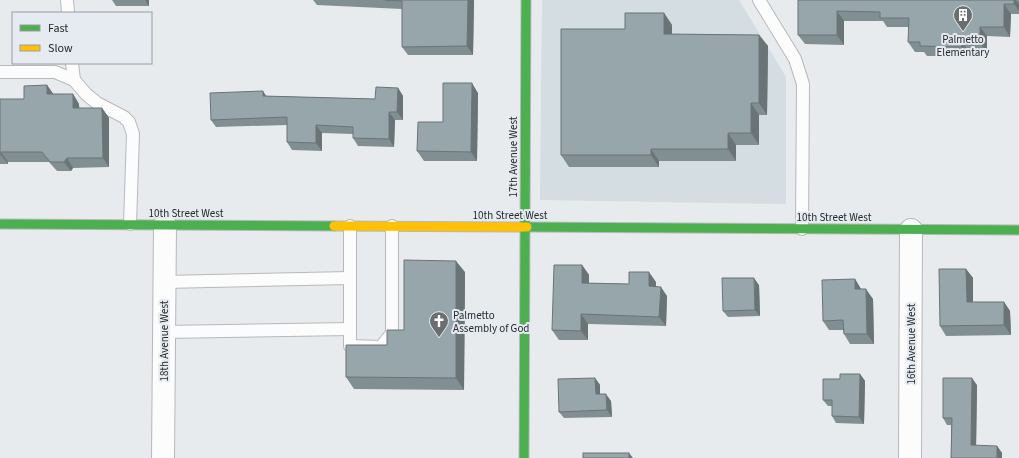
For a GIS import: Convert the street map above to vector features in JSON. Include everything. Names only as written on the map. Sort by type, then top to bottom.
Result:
[{"type":"street","name":"17th Avenue West","points":[[524,458],[526,0]]},
{"type":"street","name":"10th Street West","points":[[0,224],[1019,230]]},
{"type":"street","name":"18th Avenue West","points":[[163,458],[164,225]]},
{"type":"street","name":"16th Avenue West","points":[[910,458],[911,230]]},
{"type":"lane","points":[[67,0],[68,12]]},
{"type":"lane","points":[[759,0],[795,59],[803,84],[802,229]]},
{"type":"lane","points":[[72,64],[74,80]]},
{"type":"lane","points":[[0,72],[55,72],[74,80],[86,94],[97,103],[124,116],[129,122],[133,134],[130,224]]},
{"type":"lane","points":[[350,226],[350,346],[380,347],[392,333],[392,226]]},
{"type":"lane","points":[[164,282],[350,278]]},
{"type":"lane","points":[[164,332],[350,329]]},
{"type":"shaded area","points":[[542,0],[739,0],[786,77],[786,204],[540,200]]},
{"type":"building","points":[[385,0],[468,0],[467,46],[402,47],[402,1]]},
{"type":"building","name":"Palmetto Elementary","points":[[798,0],[1014,0],[1014,4],[1004,4],[1004,27],[980,27],[980,43],[962,42],[962,47],[920,46],[920,42],[908,42],[909,18],[880,18],[880,12],[837,11],[837,35],[798,35]]},
{"type":"building","points":[[625,13],[664,13],[664,34],[759,35],[759,103],[751,103],[751,133],[728,133],[728,149],[651,149],[651,155],[561,155],[561,29],[625,29]]},
{"type":"building","points":[[443,83],[472,83],[471,152],[417,151],[418,122],[443,122]]},
{"type":"building","points":[[47,85],[47,94],[73,94],[73,108],[102,108],[103,158],[67,158],[64,162],[50,162],[42,152],[1,152],[0,155],[0,99],[24,99],[24,86]]},
{"type":"building","points":[[376,87],[398,88],[397,112],[389,112],[389,139],[353,138],[353,127],[316,125],[316,143],[287,142],[287,117],[211,120],[210,93],[263,91],[263,96],[375,99]]},
{"type":"building","points":[[404,260],[456,261],[456,378],[346,377],[346,345],[387,345],[387,330],[404,330]]},
{"type":"building","points":[[554,265],[582,265],[582,283],[629,284],[629,272],[649,272],[649,286],[661,287],[659,317],[581,314],[581,331],[552,330]]},
{"type":"building","points":[[939,269],[966,269],[967,302],[1004,302],[1004,325],[940,326]]},
{"type":"building","points":[[722,278],[754,278],[755,310],[723,311]]},
{"type":"building","points":[[855,279],[855,289],[866,289],[867,334],[844,334],[843,320],[823,321],[822,280]]},
{"type":"building","points":[[840,374],[860,374],[859,417],[832,416],[832,400],[823,400],[823,379],[840,379]]},
{"type":"building","points":[[595,378],[596,394],[606,394],[607,410],[559,412],[558,379]]},
{"type":"building","points":[[943,378],[972,378],[971,445],[997,446],[997,458],[951,458],[952,418],[943,418]]},
{"type":"building","points":[[583,453],[629,453],[629,458],[583,458]]},
{"type":"traffic: fast","points":[[524,458],[526,0]]},
{"type":"traffic: fast","points":[[0,224],[334,226]]},
{"type":"traffic: fast","points":[[527,227],[1019,230]]},
{"type":"traffic: slow","points":[[334,226],[527,227]]},
{"type":"place","name":"Palmetto Elementary","points":[[963,32]]},
{"type":"place","name":"Palmetto Assembly of God","points":[[439,338]]}]
